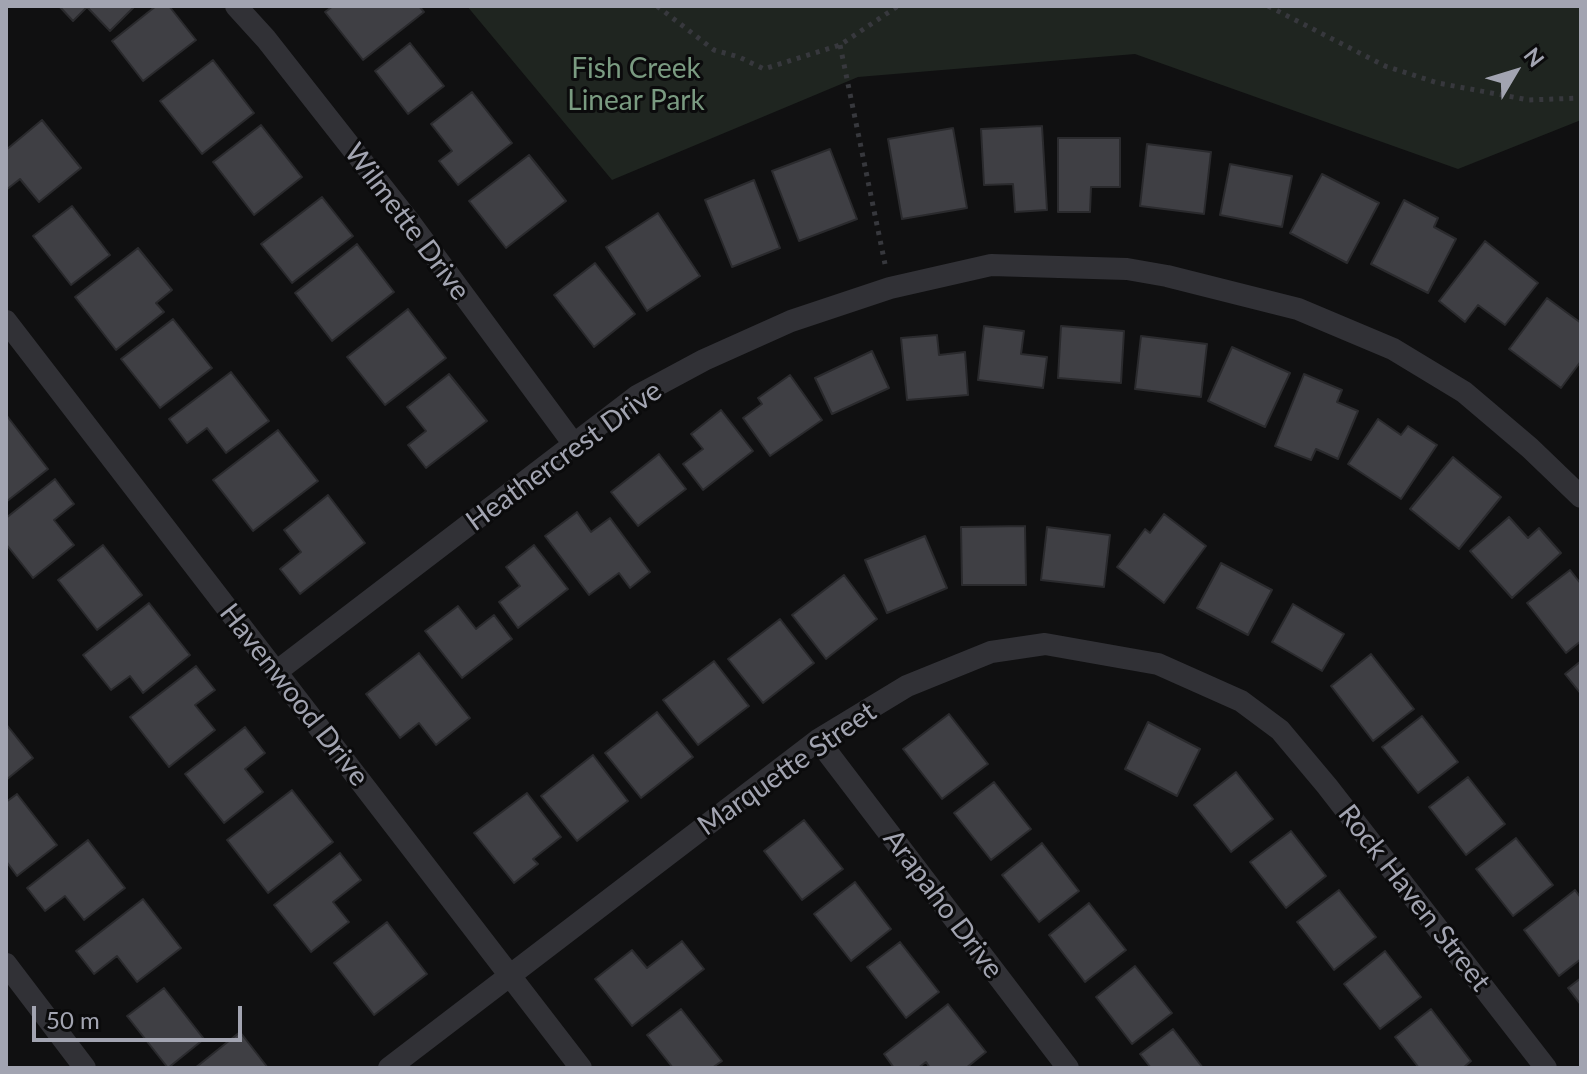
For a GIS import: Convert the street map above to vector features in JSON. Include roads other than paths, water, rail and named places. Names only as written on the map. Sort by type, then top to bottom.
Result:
[{"type":"street","name":"Wilmette Drive","points":[[236,6],[266,39],[409,221],[573,443]]},
{"type":"street","name":"Heathercrest Drive","points":[[276,672],[637,396],[704,360],[791,321],[890,288],[991,265],[1127,269],[1298,309],[1393,349],[1464,392],[1530,448],[1581,497]]},
{"type":"street","name":"Havenwood Drive","points":[[6,321],[581,1068]]},
{"type":"street","name":"Marquette Street","points":[[389,1068],[818,740],[907,686],[991,652],[1045,644],[1158,664],[1241,701],[1280,730]]},
{"type":"street","name":"Rock Haven Street","points":[[1280,730],[1546,1068]]},
{"type":"street","name":"Arapaho Drive","points":[[818,740],[1068,1068]]},
{"type":"street","points":[[6,964],[85,1068]]},
{"type":"park label","name":"Fish Creek Linear Park","points":[[636,85]]}]
